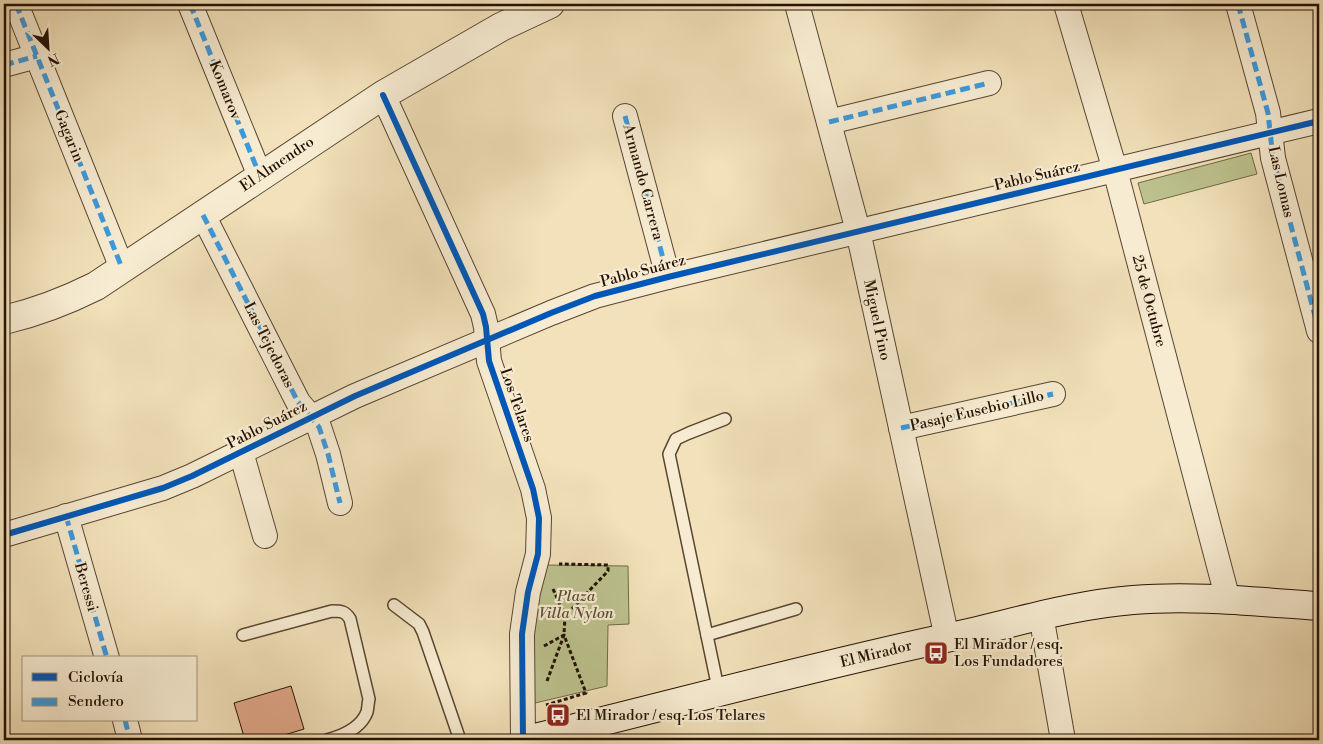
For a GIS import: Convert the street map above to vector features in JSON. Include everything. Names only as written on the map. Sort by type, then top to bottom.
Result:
[{"type":"main road","name":"El Almendro","points":[[4,320],[36,313],[69,300],[96,286],[383,95],[501,27],[550,4]]},
{"type":"main road","name":"El Mirador","points":[[527,740],[1041,615],[1101,603],[1180,598],[1319,606]]},
{"type":"street","name":"Gagarin","points":[[16,4],[122,268]]},
{"type":"street","name":"Komarov","points":[[190,4],[260,176]]},
{"type":"street","name":"Miguel Pino","points":[[798,4],[858,231],[947,638]]},
{"type":"street","name":"25 de Octubre","points":[[1066,4],[1115,170],[1228,600]]},
{"type":"street","name":"Las Lomas","points":[[1238,4],[1268,114],[1273,158],[1319,331]]},
{"type":"street","points":[[4,65],[37,56]]},
{"type":"street","points":[[829,122],[989,83]]},
{"type":"street","name":"Los Telares","points":[[383,95],[483,314],[489,362],[537,503],[540,533],[536,563],[525,611],[522,658],[530,709],[523,740]]},
{"type":"street","name":"Armando Carrera","points":[[625,116],[668,277]]},
{"type":"street","name":"Pablo Suárez","points":[[4,535],[163,488],[192,476],[310,417],[487,340],[596,296],[858,231],[1319,121]]},
{"type":"street","name":"Las Tejedoras","points":[[203,215],[298,402],[319,427],[324,439],[340,503]]},
{"type":"street","name":"Pasaje Eusebio Lillo","points":[[901,428],[1053,394]]},
{"type":"street","points":[[240,452],[265,536]]},
{"type":"street","name":"Beressi","points":[[66,516],[106,656]]},
{"type":"street","points":[[1041,615],[1063,740]]},
{"type":"street","points":[[126,722],[130,740]]},
{"type":"lane","points":[[719,693],[669,454],[676,439],[725,419]]},
{"type":"lane","points":[[394,605],[418,624],[423,632],[460,740]]},
{"type":"lane","points":[[706,635],[796,609]]},
{"type":"lane","points":[[243,634],[332,611],[346,613],[350,620],[369,699],[367,712],[352,730],[341,738],[327,740]]},
{"type":"path","points":[[530,709],[564,635],[565,616],[608,571],[608,565],[536,563]]},
{"type":"path","points":[[522,658],[564,635]]},
{"type":"path","points":[[530,709],[586,692],[564,635]]},
{"type":"green space","points":[[1251,153],[1257,174],[1144,204],[1138,183]]},
{"type":"green space","name":"Plaza Villa Nylon","points":[[544,565],[628,566],[629,624],[608,625],[607,686],[531,704],[534,623]]},
{"type":"building","points":[[291,686],[304,729],[268,740],[245,740],[234,703]]},
{"type":"marked path","points":[[16,4],[122,268]]},
{"type":"marked path","points":[[190,4],[260,176]]},
{"type":"marked path","points":[[1238,4],[1268,113],[1273,158],[1319,331]]},
{"type":"marked path","points":[[4,65],[37,56]]},
{"type":"marked path","points":[[829,122],[989,83]]},
{"type":"marked path","points":[[625,116],[668,277]]},
{"type":"marked path","points":[[203,215],[298,402],[319,427],[340,503]]},
{"type":"marked path","points":[[901,428],[1053,394]]},
{"type":"marked path","points":[[66,516],[106,656]]},
{"type":"marked path","points":[[126,722],[130,740]]},
{"type":"cycle path","points":[[383,95],[483,314],[489,361],[533,489],[539,518],[538,554],[528,592],[522,634],[523,740]]},
{"type":"cycle path","points":[[4,535],[163,488],[192,476],[355,396],[595,296],[1319,121]]},
{"type":"place","name":"El Mirador / esq. Los Fundadores","points":[[936,653]]},
{"type":"place","name":"El Mirador / esq. Los Telares","points":[[558,715]]}]
